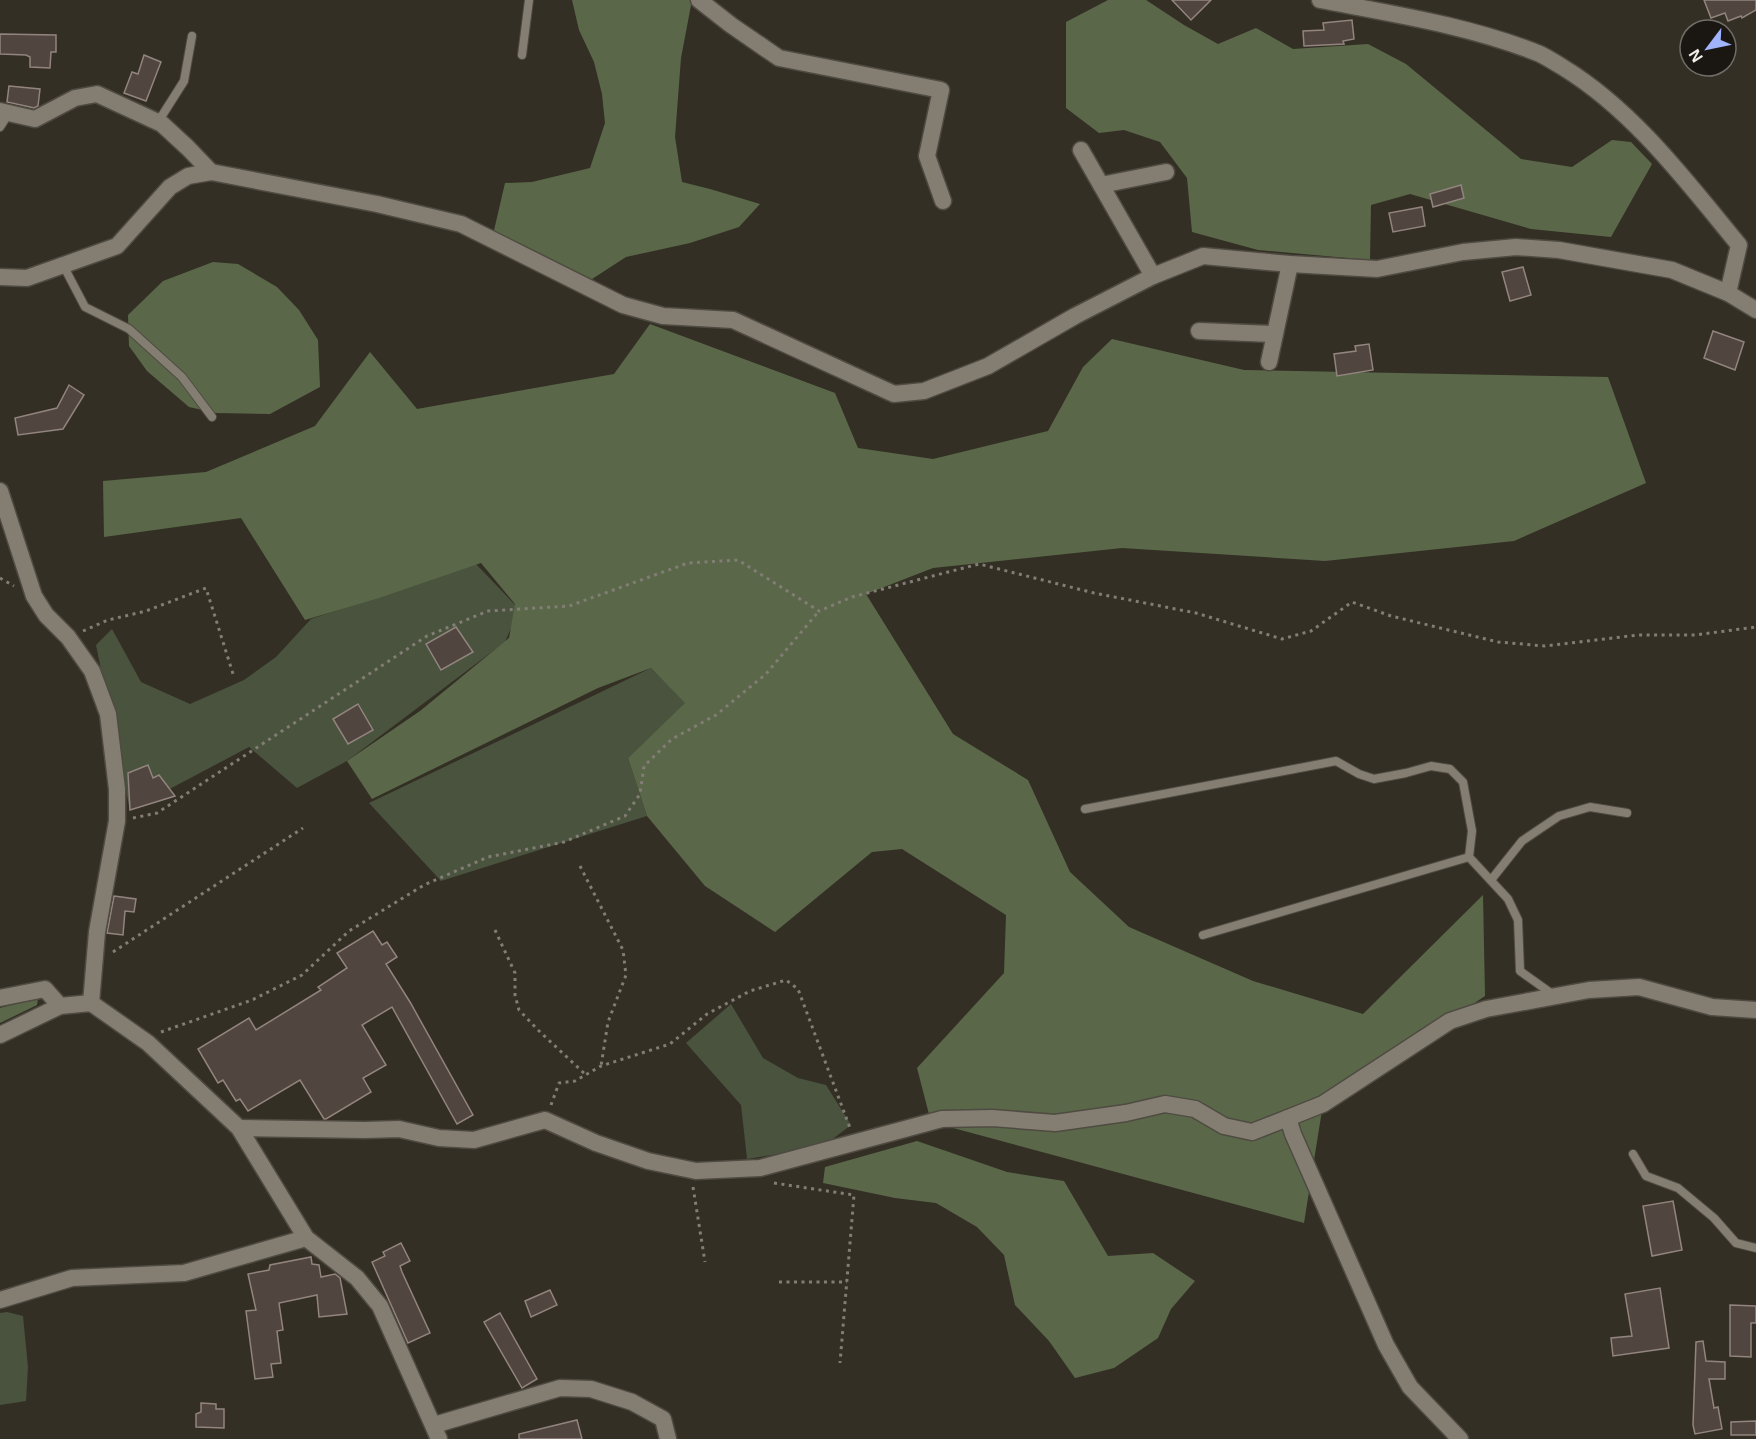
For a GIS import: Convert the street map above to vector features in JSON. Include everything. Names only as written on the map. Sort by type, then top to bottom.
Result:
[{"type":"street","points":[[699,0],[779,58],[941,90],[927,156],[943,201]]},
{"type":"street","points":[[1320,0],[1481,34],[1542,55],[1587,82],[1636,124],[1739,244],[1728,293]]},
{"type":"street","points":[[3,117],[35,119],[75,98],[97,94],[162,124],[211,172]]},
{"type":"street","points":[[1081,150],[1153,276]]},
{"type":"street","points":[[0,277],[27,278],[117,246],[170,187],[188,176],[211,172],[376,204],[460,224],[623,306],[663,316],[734,320],[894,394],[924,391],[988,366],[1075,316],[1153,276],[1203,256],[1377,269],[1463,252],[1516,247],[1559,250],[1672,270],[1728,293],[1756,310]]},
{"type":"street","points":[[1101,185],[1166,172]]},
{"type":"street","points":[[1269,362],[1290,264]]},
{"type":"street","points":[[1199,331],[1275,334]]},
{"type":"street","points":[[0,490],[34,597],[46,615],[68,637],[92,671],[108,714],[117,789],[117,821],[97,933],[91,1003]]},
{"type":"street","points":[[238,1128],[399,1129],[440,1138],[474,1140],[545,1120],[596,1143],[638,1158],[696,1171],[766,1167],[942,1119],[992,1118],[1055,1123],[1126,1113],[1165,1104],[1195,1109],[1224,1126],[1252,1132],[1323,1104],[1450,1021],[1486,1009],[1588,990],[1639,987],[1712,1007],[1756,1010]]},
{"type":"street","points":[[0,998],[45,989],[60,1006]]},
{"type":"street","points":[[0,1035],[60,1006],[91,1003],[142,1039],[238,1128],[306,1238],[357,1278],[380,1306],[436,1432],[560,1388],[591,1389],[632,1402],[663,1419],[668,1439]]},
{"type":"street","points":[[1288,1118],[1386,1344],[1410,1387],[1460,1439]]},
{"type":"street","points":[[0,1300],[72,1278],[184,1273],[306,1238]]},
{"type":"lane","points":[[522,55],[529,0]]},
{"type":"lane","points":[[158,122],[184,81],[192,36]]},
{"type":"lane","points":[[63,265],[85,307],[129,329],[182,377],[212,417]]},
{"type":"lane","points":[[1085,809],[1336,761],[1359,774],[1374,779],[1431,766],[1450,769],[1463,782],[1472,831],[1469,857]]},
{"type":"lane","points":[[1491,880],[1522,841],[1559,816],[1590,807],[1627,813]]},
{"type":"lane","points":[[1469,857],[1508,899],[1518,920],[1520,970],[1556,996]]},
{"type":"lane","points":[[1203,935],[1469,857]]},
{"type":"lane","points":[[1633,1154],[1646,1176],[1678,1188],[1714,1218],[1736,1243],[1756,1248]]},
{"type":"path","points":[[117,821],[157,813],[427,636],[488,610],[569,606],[688,563],[738,560],[819,611]]},
{"type":"path","points":[[142,1039],[252,1000],[302,975],[349,931],[424,885],[488,857],[564,842],[625,816],[640,794],[644,766],[672,739],[716,715],[766,674],[819,611],[852,597],[914,580],[979,564],[1094,593],[1196,613],[1282,639],[1311,631],[1352,602],[1391,616],[1498,642],[1545,646],[1638,635],[1695,635],[1756,627]]},
{"type":"path","points":[[68,637],[108,620],[146,611],[206,588],[234,677]]},
{"type":"path","points":[[94,965],[303,828]]},
{"type":"path","points":[[580,866],[623,950],[626,975],[608,1022],[601,1066]]},
{"type":"path","points":[[495,930],[515,973],[515,994],[519,1010],[586,1075]]},
{"type":"path","points":[[545,1120],[559,1083],[575,1081],[601,1066],[670,1044],[707,1014],[750,991],[786,980],[798,989],[855,1142]]},
{"type":"path","points":[[766,1167],[771,1182],[854,1196],[840,1363]]},
{"type":"path","points":[[690,1170],[705,1262]]},
{"type":"path","points":[[779,1282],[847,1282]]},
{"type":"green space","points":[[572,0],[692,0],[681,58],[675,137],[682,182],[760,204],[739,227],[690,243],[626,257],[589,281],[492,239],[505,183],[532,182],[590,168],[605,123],[602,94],[594,62],[579,30]]},
{"type":"green space","points":[[1108,0],[1146,0],[1218,44],[1256,28],[1293,49],[1368,44],[1406,64],[1521,159],[1572,167],[1612,140],[1631,142],[1652,164],[1611,237],[1531,229],[1410,194],[1371,205],[1370,260],[1258,250],[1192,232],[1187,178],[1160,142],[1124,130],[1099,133],[1066,108],[1066,22]]},
{"type":"green space","points":[[213,262],[238,264],[277,287],[299,310],[318,340],[320,387],[270,414],[216,413],[189,407],[147,371],[129,346],[128,315],[163,281]]},
{"type":"green space","points":[[650,324],[835,393],[858,448],[933,459],[1048,431],[1083,367],[1112,339],[1244,370],[1608,377],[1646,483],[1514,541],[1325,561],[1122,548],[933,568],[866,594],[953,734],[1028,780],[1070,872],[1129,927],[1253,981],[1363,1014],[1483,895],[1485,996],[1323,1104],[1304,1223],[931,1122],[917,1068],[1004,973],[1006,915],[902,849],[872,852],[775,932],[705,886],[647,816],[628,758],[685,703],[651,668],[598,688],[372,799],[347,761],[420,711],[509,638],[515,604],[481,563],[379,598],[305,620],[241,518],[104,537],[103,481],[206,472],[315,426],[370,352],[417,409],[614,374]]},
{"type":"green space","points":[[476,564],[519,609],[505,642],[347,761],[297,788],[249,747],[130,810],[96,645],[112,629],[141,682],[190,704],[244,680],[276,657],[311,619]]},
{"type":"green space","points":[[651,668],[686,703],[628,758],[647,816],[441,881],[369,803]]},
{"type":"green space","points":[[38,998],[37,1005],[0,1023],[0,1008]]},
{"type":"green space","points":[[731,1004],[763,1058],[798,1078],[826,1085],[851,1125],[822,1147],[747,1159],[741,1105],[686,1043]]},
{"type":"green space","points":[[917,1141],[1007,1172],[1064,1181],[1108,1256],[1153,1253],[1195,1281],[1171,1309],[1158,1338],[1114,1368],[1075,1378],[1049,1341],[1015,1305],[1004,1255],[977,1227],[936,1203],[895,1198],[823,1183],[825,1167]]},
{"type":"green space","points":[[7,1312],[23,1316],[28,1367],[26,1401],[0,1405],[0,1313]]},
{"type":"building","points":[[1172,0],[1211,0],[1191,20]]},
{"type":"building","points":[[1704,0],[1756,0],[1756,10],[1742,18],[1741,16],[1727,18],[1725,13],[1711,18]]},
{"type":"building","points":[[1352,20],[1354,39],[1343,41],[1344,44],[1304,46],[1303,31],[1324,30],[1323,23]]},
{"type":"building","points":[[0,34],[56,35],[56,52],[51,52],[50,68],[30,67],[30,57],[26,55],[0,54]]},
{"type":"building","points":[[144,55],[161,62],[146,101],[124,93],[132,72],[138,74]]},
{"type":"building","points":[[9,86],[40,89],[38,106],[34,108],[7,102]]},
{"type":"building","points":[[1461,185],[1464,198],[1433,207],[1430,194]]},
{"type":"building","points":[[1422,207],[1425,226],[1393,232],[1389,213]]},
{"type":"building","points":[[1523,267],[1531,295],[1510,301],[1502,272]]},
{"type":"building","points":[[1713,331],[1744,342],[1735,370],[1704,358]]},
{"type":"building","points":[[1369,344],[1373,370],[1337,376],[1334,354],[1356,351],[1355,346]]},
{"type":"building","points":[[69,385],[84,395],[63,429],[18,435],[15,418],[57,408]]},
{"type":"building","points":[[456,627],[473,652],[441,670],[426,644]]},
{"type":"building","points":[[358,704],[373,730],[348,744],[333,719]]},
{"type":"building","points":[[148,765],[153,778],[159,775],[175,796],[130,810],[128,773]]},
{"type":"building","points":[[114,896],[136,899],[134,912],[125,911],[123,935],[107,933]]},
{"type":"building","points":[[373,931],[382,945],[387,942],[397,957],[386,964],[410,1002],[473,1115],[457,1124],[392,1007],[362,1025],[386,1065],[363,1078],[371,1092],[324,1119],[300,1080],[248,1111],[240,1099],[236,1101],[223,1080],[218,1083],[198,1049],[249,1018],[256,1030],[321,990],[318,987],[347,968],[337,953]]},
{"type":"building","points":[[1673,1201],[1682,1250],[1652,1256],[1643,1206]]},
{"type":"building","points":[[401,1243],[410,1261],[400,1266],[430,1333],[408,1343],[372,1262],[385,1256],[383,1252]]},
{"type":"building","points":[[311,1257],[312,1264],[319,1265],[321,1277],[335,1274],[340,1278],[347,1314],[319,1317],[317,1295],[279,1303],[283,1330],[277,1331],[281,1363],[271,1364],[273,1377],[255,1379],[246,1311],[256,1310],[248,1274],[269,1270],[270,1265]]},
{"type":"building","points":[[1660,1288],[1669,1348],[1613,1356],[1611,1338],[1632,1336],[1625,1294]]},
{"type":"building","points":[[550,1290],[557,1305],[531,1317],[525,1301]]},
{"type":"building","points":[[1730,1305],[1756,1306],[1756,1323],[1751,1323],[1751,1357],[1730,1356]]},
{"type":"building","points":[[500,1313],[537,1379],[522,1388],[484,1322]]},
{"type":"building","points":[[1703,1341],[1706,1361],[1725,1362],[1725,1379],[1709,1379],[1714,1408],[1718,1407],[1722,1429],[1695,1434],[1693,1425],[1696,1342]]},
{"type":"building","points":[[201,1403],[216,1404],[216,1409],[224,1409],[224,1428],[196,1427],[196,1414],[201,1412]]},
{"type":"building","points":[[577,1420],[582,1439],[519,1439],[519,1434]]},
{"type":"building","points":[[1756,1421],[1756,1435],[1731,1435],[1731,1422]]}]
